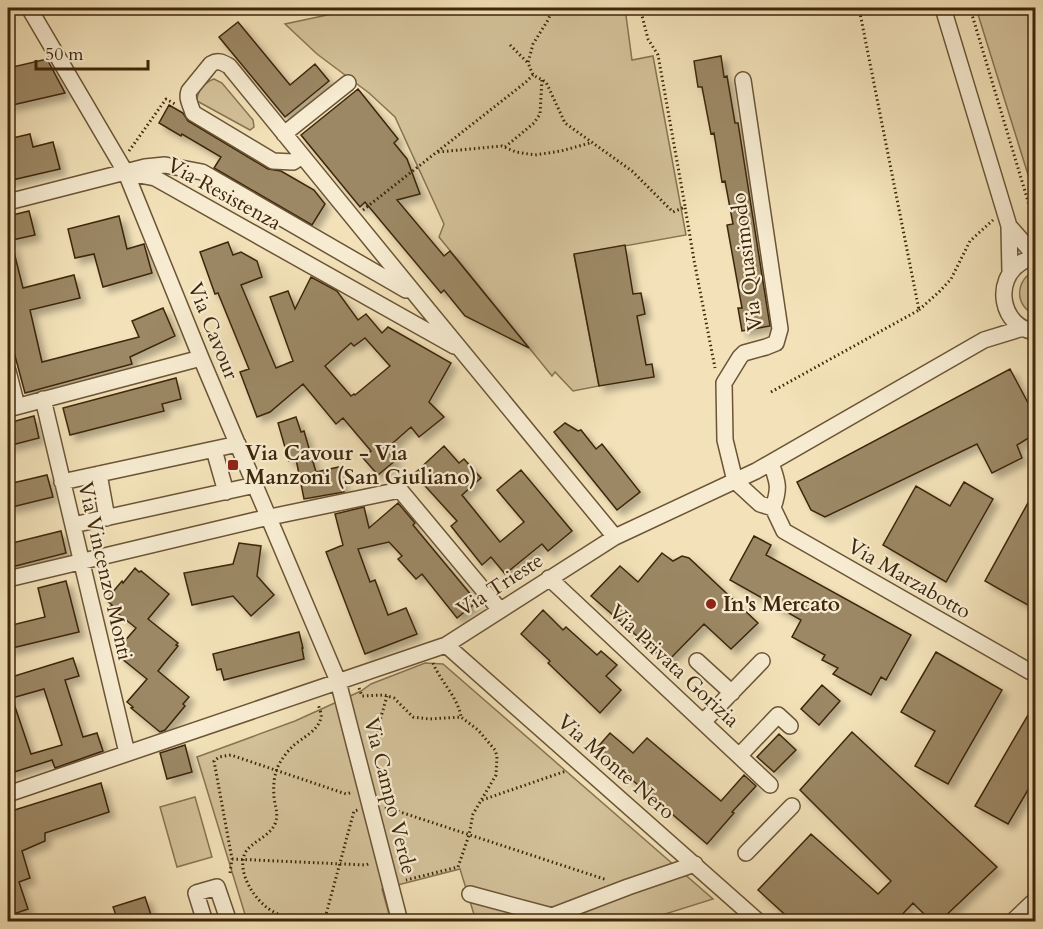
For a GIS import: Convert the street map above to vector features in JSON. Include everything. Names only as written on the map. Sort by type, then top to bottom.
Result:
[{"type":"street","name":"Via Cavour","points":[[29,8],[123,168],[268,517],[345,678]]},
{"type":"street","points":[[943,8],[1008,221],[1010,273]]},
{"type":"street","name":"Via Resistenza","points":[[188,100],[189,91],[211,64],[219,61],[229,66],[615,537]]},
{"type":"street","name":"Via Quasimodo","points":[[735,481],[725,440],[724,383],[744,353],[776,343],[780,328],[743,80]]},
{"type":"street","points":[[284,134],[348,83]]},
{"type":"street","points":[[188,100],[193,112],[273,161],[293,162],[302,156]]},
{"type":"street","name":"Via Resistenza","points":[[123,168],[165,165],[202,172],[397,284],[420,300]]},
{"type":"street","name":"Via Resistenza","points":[[123,168],[155,178],[461,351]]},
{"type":"street","points":[[8,202],[123,168]]},
{"type":"street","points":[[188,197],[187,181],[202,172]]},
{"type":"street","points":[[1008,221],[1035,257],[1022,262],[1010,273],[1004,286],[1003,300],[1008,314],[1018,325],[1031,332]]},
{"type":"street","name":"Via Trieste","points":[[8,794],[446,645],[615,537],[771,463],[984,340],[998,325],[1006,308]]},
{"type":"street","name":"Via Trieste","points":[[984,340],[1031,332]]},
{"type":"street","points":[[8,371],[12,408],[201,358]]},
{"type":"street","name":"Via Vincenzo Monti","points":[[43,399],[127,753]]},
{"type":"street","points":[[62,482],[238,444]]},
{"type":"street","points":[[214,450],[226,492]]},
{"type":"street","points":[[735,481],[760,504],[773,508],[778,493],[777,480],[771,463]]},
{"type":"street","points":[[99,474],[107,518]]},
{"type":"street","points":[[73,525],[255,485]]},
{"type":"street","points":[[8,579],[268,517],[399,490],[500,610]]},
{"type":"street","name":"Via Marzabotto","points":[[773,508],[784,531],[1035,675]]},
{"type":"street","name":"Via Privata Gorizia","points":[[549,578],[770,785]]},
{"type":"street","name":"Via Monte Nero","points":[[446,645],[759,921]]},
{"type":"street","points":[[697,661],[732,693]]},
{"type":"street","points":[[703,723],[762,661]]},
{"type":"street","name":"Via Campo Verde","points":[[345,678],[356,751],[400,921]]},
{"type":"street","points":[[739,756],[778,715],[790,726]]},
{"type":"street","points":[[746,853],[792,806]]},
{"type":"street","points":[[470,894],[552,916],[694,864]]},
{"type":"street","points":[[205,921],[196,893],[217,887],[229,921]]},
{"type":"street","points":[[1012,921],[1032,903],[1035,908]]},
{"type":"path","points":[[528,63],[533,44],[553,8]]},
{"type":"path","points":[[640,8],[648,39],[658,55],[717,375]]},
{"type":"path","points":[[859,8],[919,310]]},
{"type":"path","points":[[970,8],[1035,228]]},
{"type":"path","points":[[510,45],[528,63],[533,75],[546,82],[565,123],[632,171],[673,212],[686,207]]},
{"type":"path","points":[[353,219],[533,75]]},
{"type":"path","points":[[505,147],[534,123],[540,114],[542,79]]},
{"type":"path","points":[[123,168],[166,99],[176,105],[188,100]]},
{"type":"path","points":[[436,153],[502,146],[535,156],[591,142]]},
{"type":"path","points":[[771,392],[919,310],[951,279],[970,241],[993,220],[1008,221]]},
{"type":"path","points":[[430,650],[434,667],[455,701],[460,717]]},
{"type":"path","points":[[345,678],[362,696],[394,698],[413,717],[460,717],[478,730],[495,750],[497,756],[496,775],[473,814],[469,835],[458,867],[406,880]]},
{"type":"path","points":[[294,921],[266,907],[249,885],[242,868],[246,852],[275,824],[278,811],[274,797],[274,781],[281,760],[293,746],[311,732],[321,717],[314,689]]},
{"type":"path","points":[[356,751],[373,745],[387,696]]},
{"type":"path","points":[[230,873],[231,858],[214,761],[231,754],[346,794],[366,787]]},
{"type":"path","points":[[480,801],[571,769],[564,762],[571,755]]},
{"type":"path","points":[[324,921],[354,811],[388,808],[628,887]]},
{"type":"path","points":[[231,858],[366,866],[384,859]]},
{"type":"shaded area","points":[[360,8],[625,8],[632,60],[653,56],[686,235],[574,255],[599,386],[573,391],[555,372],[552,376],[439,237],[444,224],[395,117],[369,93],[317,54],[285,24]]},
{"type":"shaded area","points":[[976,8],[1035,8],[1035,197]]},
{"type":"shaded area","points":[[214,79],[222,83],[253,120],[254,127],[250,130],[197,101],[202,87]]},
{"type":"shaded area","points":[[1035,271],[1035,314],[1023,305],[1020,293],[1024,280]]},
{"type":"shaded area","points":[[425,663],[443,664],[713,899],[643,921],[476,921],[460,869],[382,889],[391,921],[247,921],[197,757],[295,721],[361,691],[371,684]]},
{"type":"shaded area","points":[[195,797],[212,857],[177,867],[160,807]]},
{"type":"building","points":[[238,22],[290,85],[315,64],[329,81],[285,117],[219,37]]},
{"type":"building","points":[[721,56],[735,123],[738,123],[770,326],[742,331],[738,308],[742,308],[727,225],[733,224],[725,181],[722,182],[714,133],[711,134],[702,87],[698,87],[694,61]]},
{"type":"building","points":[[47,59],[65,93],[8,106],[8,68]]},
{"type":"building","points":[[358,89],[398,139],[394,143],[407,159],[420,194],[397,200],[444,256],[450,251],[529,348],[465,316],[444,290],[441,293],[365,202],[360,207],[301,135]]},
{"type":"building","points":[[169,105],[183,113],[188,121],[268,169],[281,171],[314,190],[325,204],[312,225],[214,168],[221,157],[159,123]]},
{"type":"building","points":[[30,134],[33,147],[53,142],[60,169],[8,181],[8,139]]},
{"type":"building","points":[[29,211],[35,235],[8,241],[8,216]]},
{"type":"building","points":[[119,216],[127,249],[144,244],[152,273],[103,287],[94,254],[75,258],[68,229]]},
{"type":"building","points":[[228,242],[233,255],[241,252],[257,261],[262,277],[241,285],[276,368],[293,361],[270,297],[288,291],[295,309],[311,277],[337,291],[358,320],[366,314],[382,333],[388,327],[451,363],[429,402],[444,417],[419,437],[411,427],[386,449],[396,460],[378,475],[363,458],[371,451],[343,418],[336,424],[303,384],[270,412],[257,417],[240,372],[249,369],[218,293],[215,294],[200,252]],"holes":[[[365,338],[390,366],[351,396],[325,366],[351,343],[354,346]]]},
{"type":"building","points":[[12,244],[23,288],[74,275],[80,298],[30,310],[42,362],[139,337],[132,321],[163,308],[175,336],[130,357],[132,364],[25,393],[8,330],[8,245]]},
{"type":"building","points":[[625,245],[633,294],[641,293],[645,314],[637,316],[646,365],[652,364],[654,377],[599,386],[574,254]]},
{"type":"building","points":[[1010,369],[1035,416],[1035,434],[1017,445],[1022,458],[992,473],[977,444],[825,517],[811,510],[797,482]]},
{"type":"building","points":[[176,378],[181,399],[162,404],[164,411],[70,435],[63,408]]},
{"type":"building","points":[[34,416],[39,438],[8,446],[8,423]]},
{"type":"building","points":[[296,417],[301,432],[304,431],[316,472],[339,467],[344,492],[304,499],[296,459],[289,461],[278,423]]},
{"type":"building","points":[[565,423],[578,431],[581,430],[596,449],[602,444],[640,492],[617,510],[554,432]]},
{"type":"building","points":[[444,446],[459,463],[464,459],[481,478],[462,495],[500,542],[524,522],[497,490],[521,470],[572,531],[548,551],[542,544],[505,574],[491,557],[482,565],[451,526],[457,521],[416,476],[416,472]]},
{"type":"building","points":[[47,475],[53,497],[8,508],[8,484]]},
{"type":"building","points":[[964,482],[993,499],[946,582],[883,545],[916,486],[950,506]]},
{"type":"building","points":[[1035,490],[1035,609],[985,581]]},
{"type":"building","points":[[398,503],[415,523],[413,525],[477,602],[457,618],[422,574],[416,579],[398,559],[402,556],[389,542],[358,549],[370,582],[375,580],[388,615],[406,608],[417,634],[365,654],[326,552],[343,545],[335,514],[364,507],[369,528]]},
{"type":"building","points":[[61,531],[66,553],[8,568],[8,544]]},
{"type":"building","points":[[754,536],[771,545],[766,555],[911,635],[886,680],[881,677],[871,695],[833,674],[838,668],[822,660],[825,655],[792,637],[801,620],[730,580]]},
{"type":"building","points":[[239,543],[261,546],[257,576],[274,595],[251,616],[233,596],[192,605],[184,573],[233,564]]},
{"type":"building","points":[[662,553],[673,561],[682,556],[689,558],[758,623],[731,649],[704,624],[667,662],[591,596],[620,566],[638,582]]},
{"type":"building","points":[[135,568],[169,594],[148,619],[178,643],[158,671],[189,697],[183,704],[185,706],[165,730],[160,732],[127,702],[147,679],[121,658],[122,656],[116,651],[136,628],[110,607],[112,605],[106,600]]},
{"type":"building","points":[[66,581],[79,632],[8,649],[8,626],[45,617],[38,588]]},
{"type":"building","points":[[543,610],[563,630],[566,627],[597,655],[601,651],[617,665],[606,676],[621,690],[600,713],[521,634]]},
{"type":"building","points":[[299,632],[304,659],[224,680],[221,669],[217,670],[213,654]]},
{"type":"building","points":[[936,652],[1002,690],[948,784],[915,766],[935,731],[901,712]]},
{"type":"building","points":[[73,658],[79,676],[65,680],[83,737],[97,733],[103,751],[55,768],[52,760],[8,774],[8,678]],"holes":[[[44,689],[62,745],[31,754],[12,698]]]},
{"type":"building","points":[[822,685],[840,701],[819,725],[801,709]]},
{"type":"building","points":[[1035,703],[1035,778],[1008,824],[975,806]]},
{"type":"building","points":[[852,732],[997,867],[940,921],[931,921],[913,903],[896,921],[792,921],[758,890],[811,834],[878,894],[891,881],[800,790]]},
{"type":"building","points":[[610,733],[633,753],[647,738],[721,801],[744,775],[756,786],[707,844],[596,749]]},
{"type":"building","points":[[779,734],[796,750],[774,772],[757,757]]},
{"type":"building","points":[[185,745],[192,772],[167,779],[160,753]]},
{"type":"building","points":[[101,783],[109,812],[45,833],[45,841],[22,851],[30,878],[19,882],[28,909],[8,916],[8,812]]},
{"type":"building","points":[[145,897],[153,921],[118,921],[113,907]]},
{"type":"place","name":"Via Cavour - Via Manzoni (San Giuliano)","points":[[233,465]]},
{"type":"place","name":"In's Mercato","points":[[711,604]]}]
